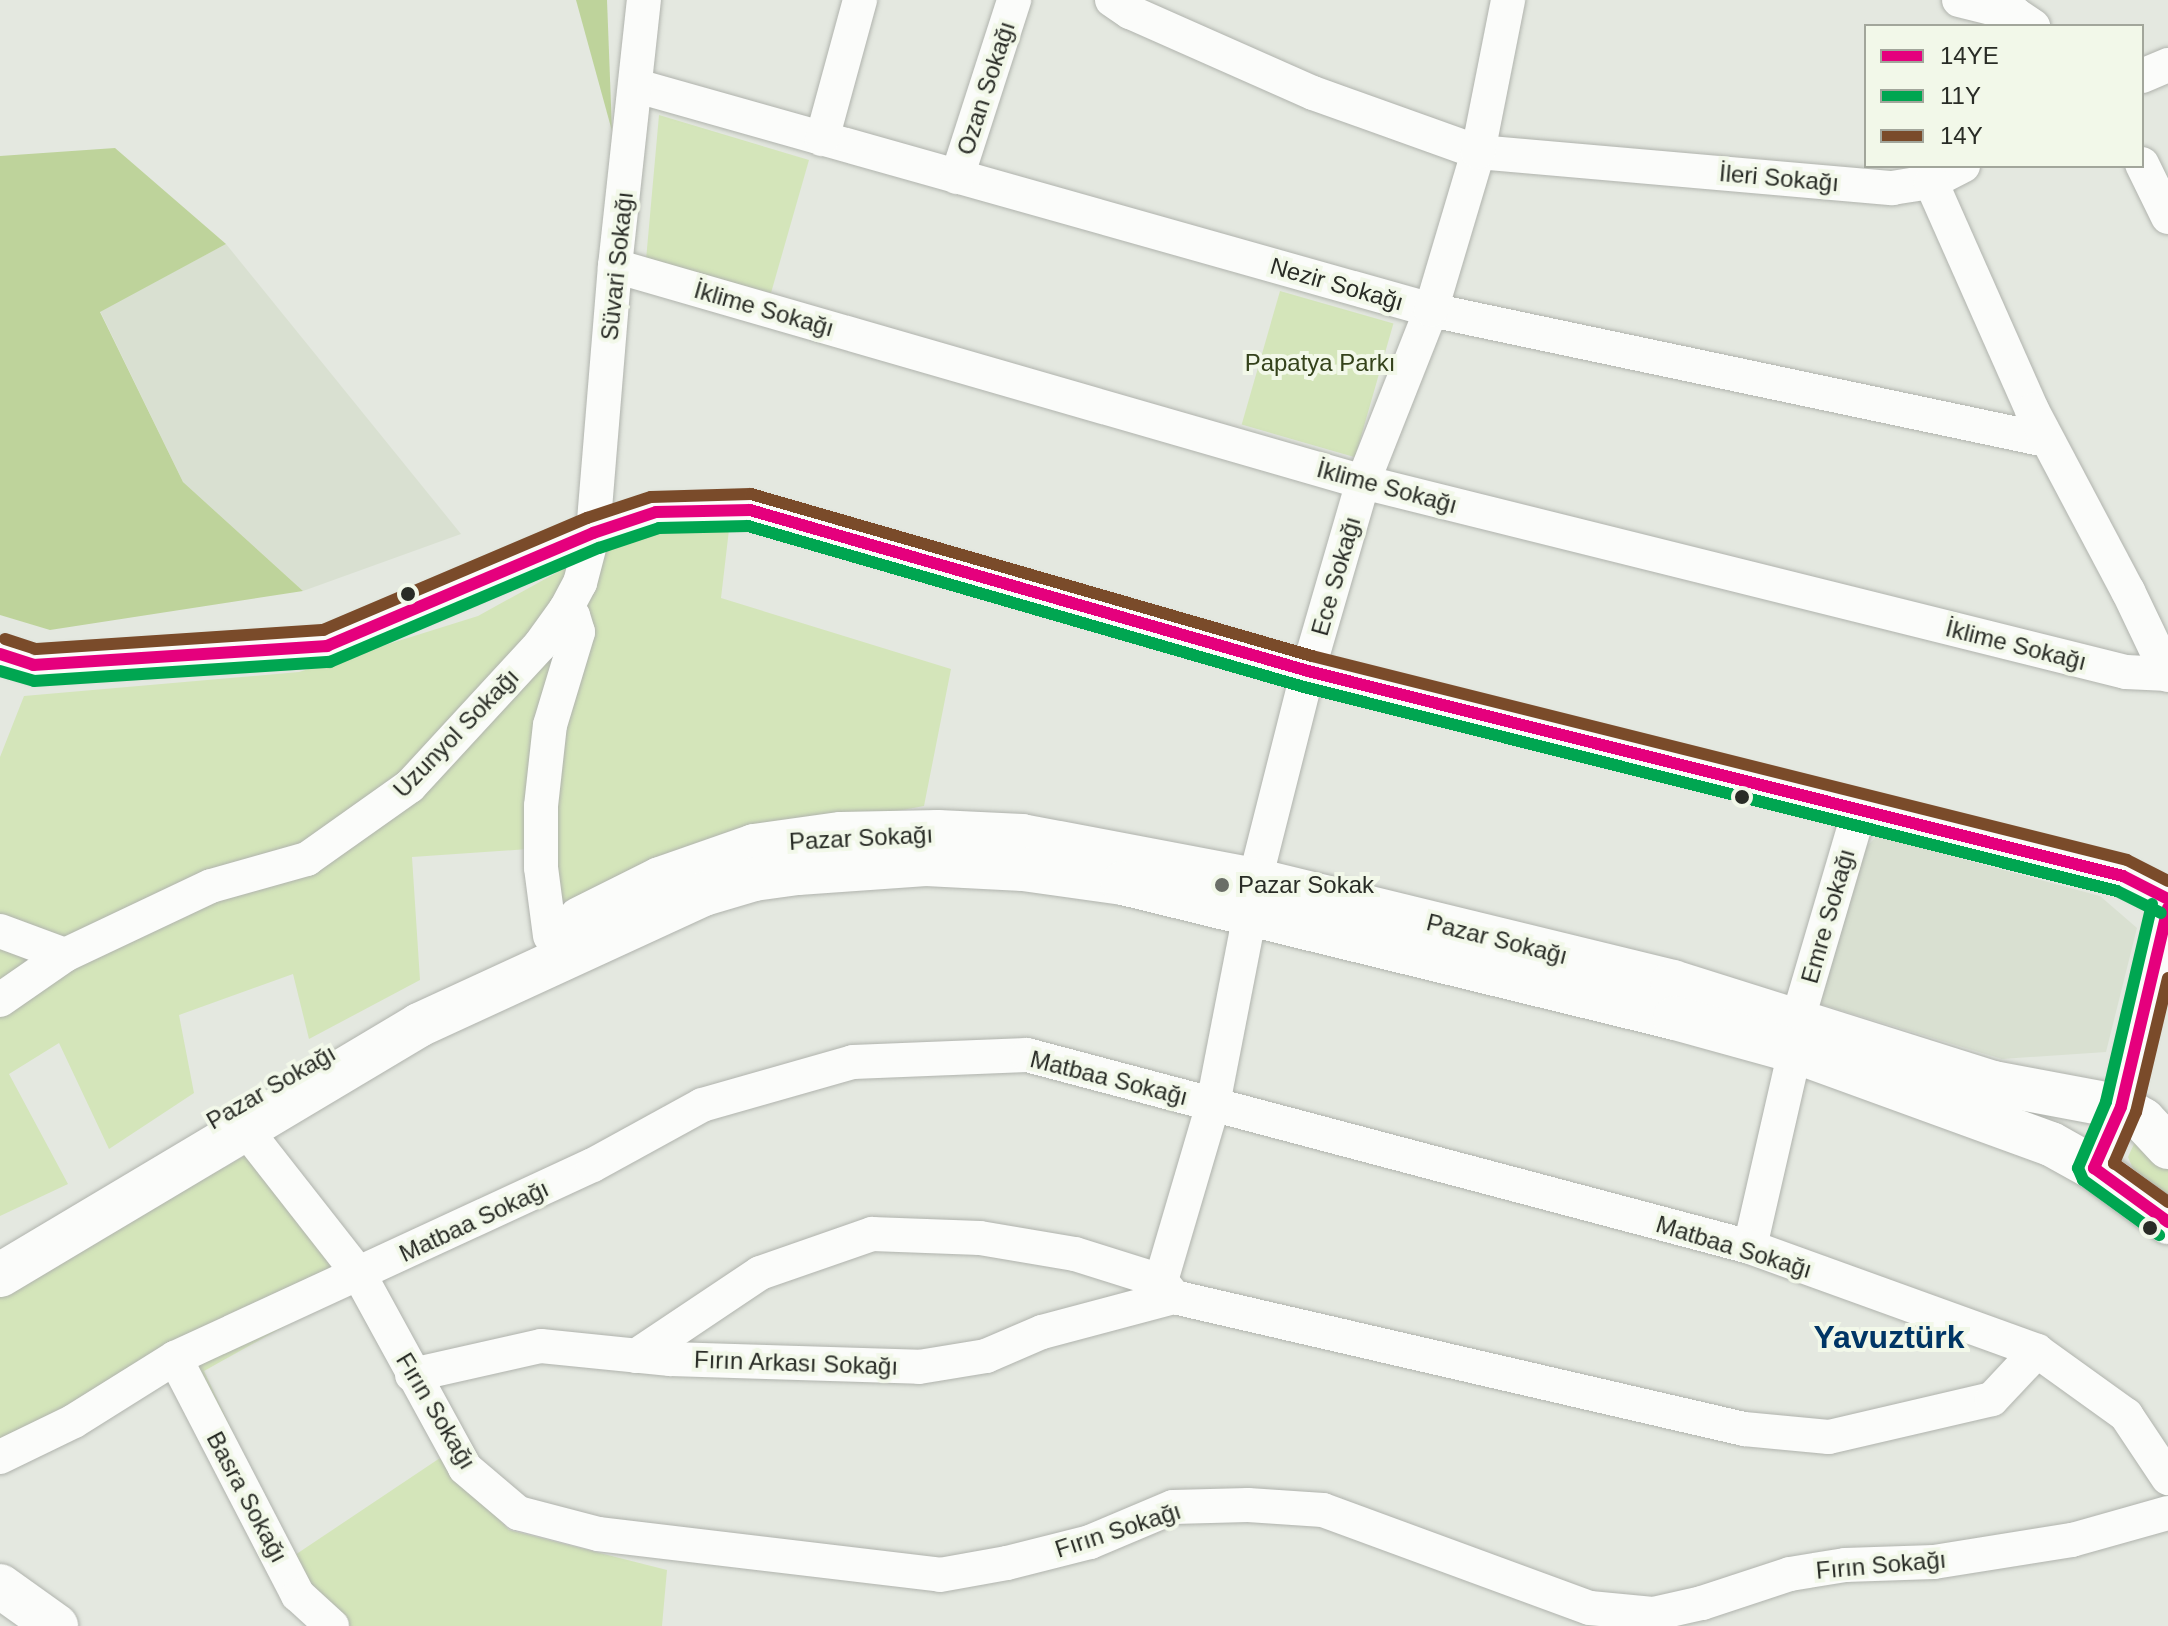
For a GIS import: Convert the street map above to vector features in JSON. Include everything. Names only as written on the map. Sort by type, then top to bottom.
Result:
[{"type":"main road","name":"Pazar Sokağı","points":[[0,1241],[341,1047],[660,879],[740,851],[841,834],[938,832],[1022,836],[1796,1037],[1994,1083],[2121,1107]]},
{"type":"main road","name":"Pazar Sokağı","points":[[0,1275],[419,1025],[704,894],[754,879],[926,864],[1023,869],[1253,897]]},
{"type":"main road","name":"Pazar Sokağı","points":[[1796,1037],[2051,1144],[2094,1168],[2168,1222]]},
{"type":"main road","points":[[2121,1107],[2143,1120],[2168,1147]]},
{"type":"main road","points":[[0,1586],[56,1626]]},
{"type":"street","name":"Süvari Sokağı","points":[[593,533],[615,266],[644,0]]},
{"type":"street","points":[[822,139],[860,0]]},
{"type":"street","name":"Ozan Sokağı","points":[[957,177],[1014,0]]},
{"type":"street","name":"İleri Sokağı","points":[[1112,0],[1130,12],[1313,93],[1478,152],[1892,188],[1931,182],[1959,168]]},
{"type":"street","name":"Ece Sokağı","points":[[1168,1289],[1213,1104],[1253,897],[1308,671],[1363,482],[1431,310],[1478,152],[1508,0]]},
{"type":"street","points":[[1959,0],[2015,14],[2030,24]]},
{"type":"street","points":[[2144,75],[2168,65]]},
{"type":"street","name":"Nezir Sokağı","points":[[637,86],[1431,310],[2046,440]]},
{"type":"street","points":[[2144,168],[2168,217]]},
{"type":"street","points":[[1931,182],[2046,440],[2128,591],[2168,674]]},
{"type":"street","name":"İklime Sokağı","points":[[615,266],[1363,482],[2126,672],[2168,674]]},
{"type":"street","points":[[0,654],[33,665],[327,646],[593,533],[656,512],[750,510],[1308,671],[2123,876],[2168,899]]},
{"type":"street","name":"Uzunyol Sokağı","points":[[0,1000],[65,955],[211,886],[307,859],[410,786],[540,645],[580,583],[593,533]]},
{"type":"street","points":[[550,936],[541,868],[541,806],[552,714],[578,632],[573,616],[566,609]]},
{"type":"street","name":"Emre Sokağı","points":[[1750,1247],[1796,1037],[1859,811]]},
{"type":"street","points":[[2094,1168],[2152,1036],[2168,908]]},
{"type":"street","points":[[0,931],[65,955]]},
{"type":"street","name":"Matbaa Sokağı","points":[[0,1457],[74,1421],[175,1358],[593,1165],[702,1105],[853,1062],[1027,1055],[1750,1247],[2037,1351],[2126,1415],[2168,1478]]},
{"type":"street","name":"Fırın Sokağı","points":[[246,1130],[359,1274],[465,1468],[518,1513],[598,1534],[940,1575],[1007,1563],[1090,1542],[1173,1507],[1263,1506],[1323,1510],[1590,1608],[1653,1614],[1702,1603],[1790,1574],[1845,1565],[1934,1562],[2072,1540],[2168,1513]]},
{"type":"street","points":[[636,1356],[760,1273],[872,1234],[1007,1243],[1075,1254],[1168,1289],[1744,1429],[1829,1437],[1992,1399],[2037,1351]]},
{"type":"street","name":"Fırın Arkası Sokağı","points":[[412,1375],[541,1346],[636,1356],[919,1367],[986,1356],[1042,1332],[1168,1289]]},
{"type":"street","name":"Basra Sokağı","points":[[175,1358],[298,1595],[332,1626]]},
{"type":"shaded area","points":[[226,244],[461,534],[303,591],[183,482],[100,311]]},
{"type":"shaded area","points":[[1877,836],[2100,896],[2137,928],[2106,1052],[2002,1059],[1817,1003],[1864,849]]},
{"type":"green space","points":[[576,0],[607,0],[612,131]]},
{"type":"green space","points":[[659,115],[809,160],[771,293],[646,260]]},
{"type":"green space","points":[[115,148],[226,244],[100,312],[183,482],[303,591],[50,630],[0,615],[0,156]]},
{"type":"green space","name":"Papatya Parkı","points":[[1280,291],[1393,324],[1355,457],[1242,425]]},
{"type":"green space","points":[[730,521],[721,598],[951,669],[924,806],[685,850],[547,909],[528,849],[412,857],[420,980],[309,1039],[293,974],[179,1015],[194,1093],[109,1149],[59,1043],[9,1074],[68,1184],[0,1216],[0,757],[24,696],[299,672],[478,616],[623,536]]},
{"type":"green space","points":[[2142,1139],[2168,1168],[2168,1205],[2134,1171],[2128,1157],[2134,1144]]},
{"type":"green space","points":[[264,1145],[353,1288],[204,1371],[292,1557],[440,1458],[509,1530],[667,1570],[662,1626],[309,1626],[285,1607],[168,1375],[0,1474],[0,1294]]},
{"type":"transit line","name":"14Y","points":[[5,639],[35,649],[323,630],[587,518],[651,497],[751,494],[1312,656],[2127,860],[2168,881]]},
{"type":"transit line","name":"14YE","points":[[0,654],[33,665],[327,646],[593,533],[656,512],[750,510],[1308,671],[2123,876],[2168,899]]},
{"type":"transit line","name":"11Y","points":[[0,671],[34,681],[330,662],[599,548],[659,528],[748,526],[1304,687],[2117,891],[2161,913]]},
{"type":"transit line","name":"11Y","points":[[2152,904],[2106,1102],[2078,1168],[2083,1180],[2159,1235]]},
{"type":"transit line","name":"14YE","points":[[2168,908],[2121,1107],[2094,1168],[2168,1222]]},
{"type":"transit line","name":"14Y","points":[[2168,978],[2136,1112],[2114,1163],[2168,1202]]},
{"type":"place","name":"Pazar Sokak","points":[[1222,885]]},
{"type":"district","name":"Yavuztürk","points":[[1889,1337]]}]
